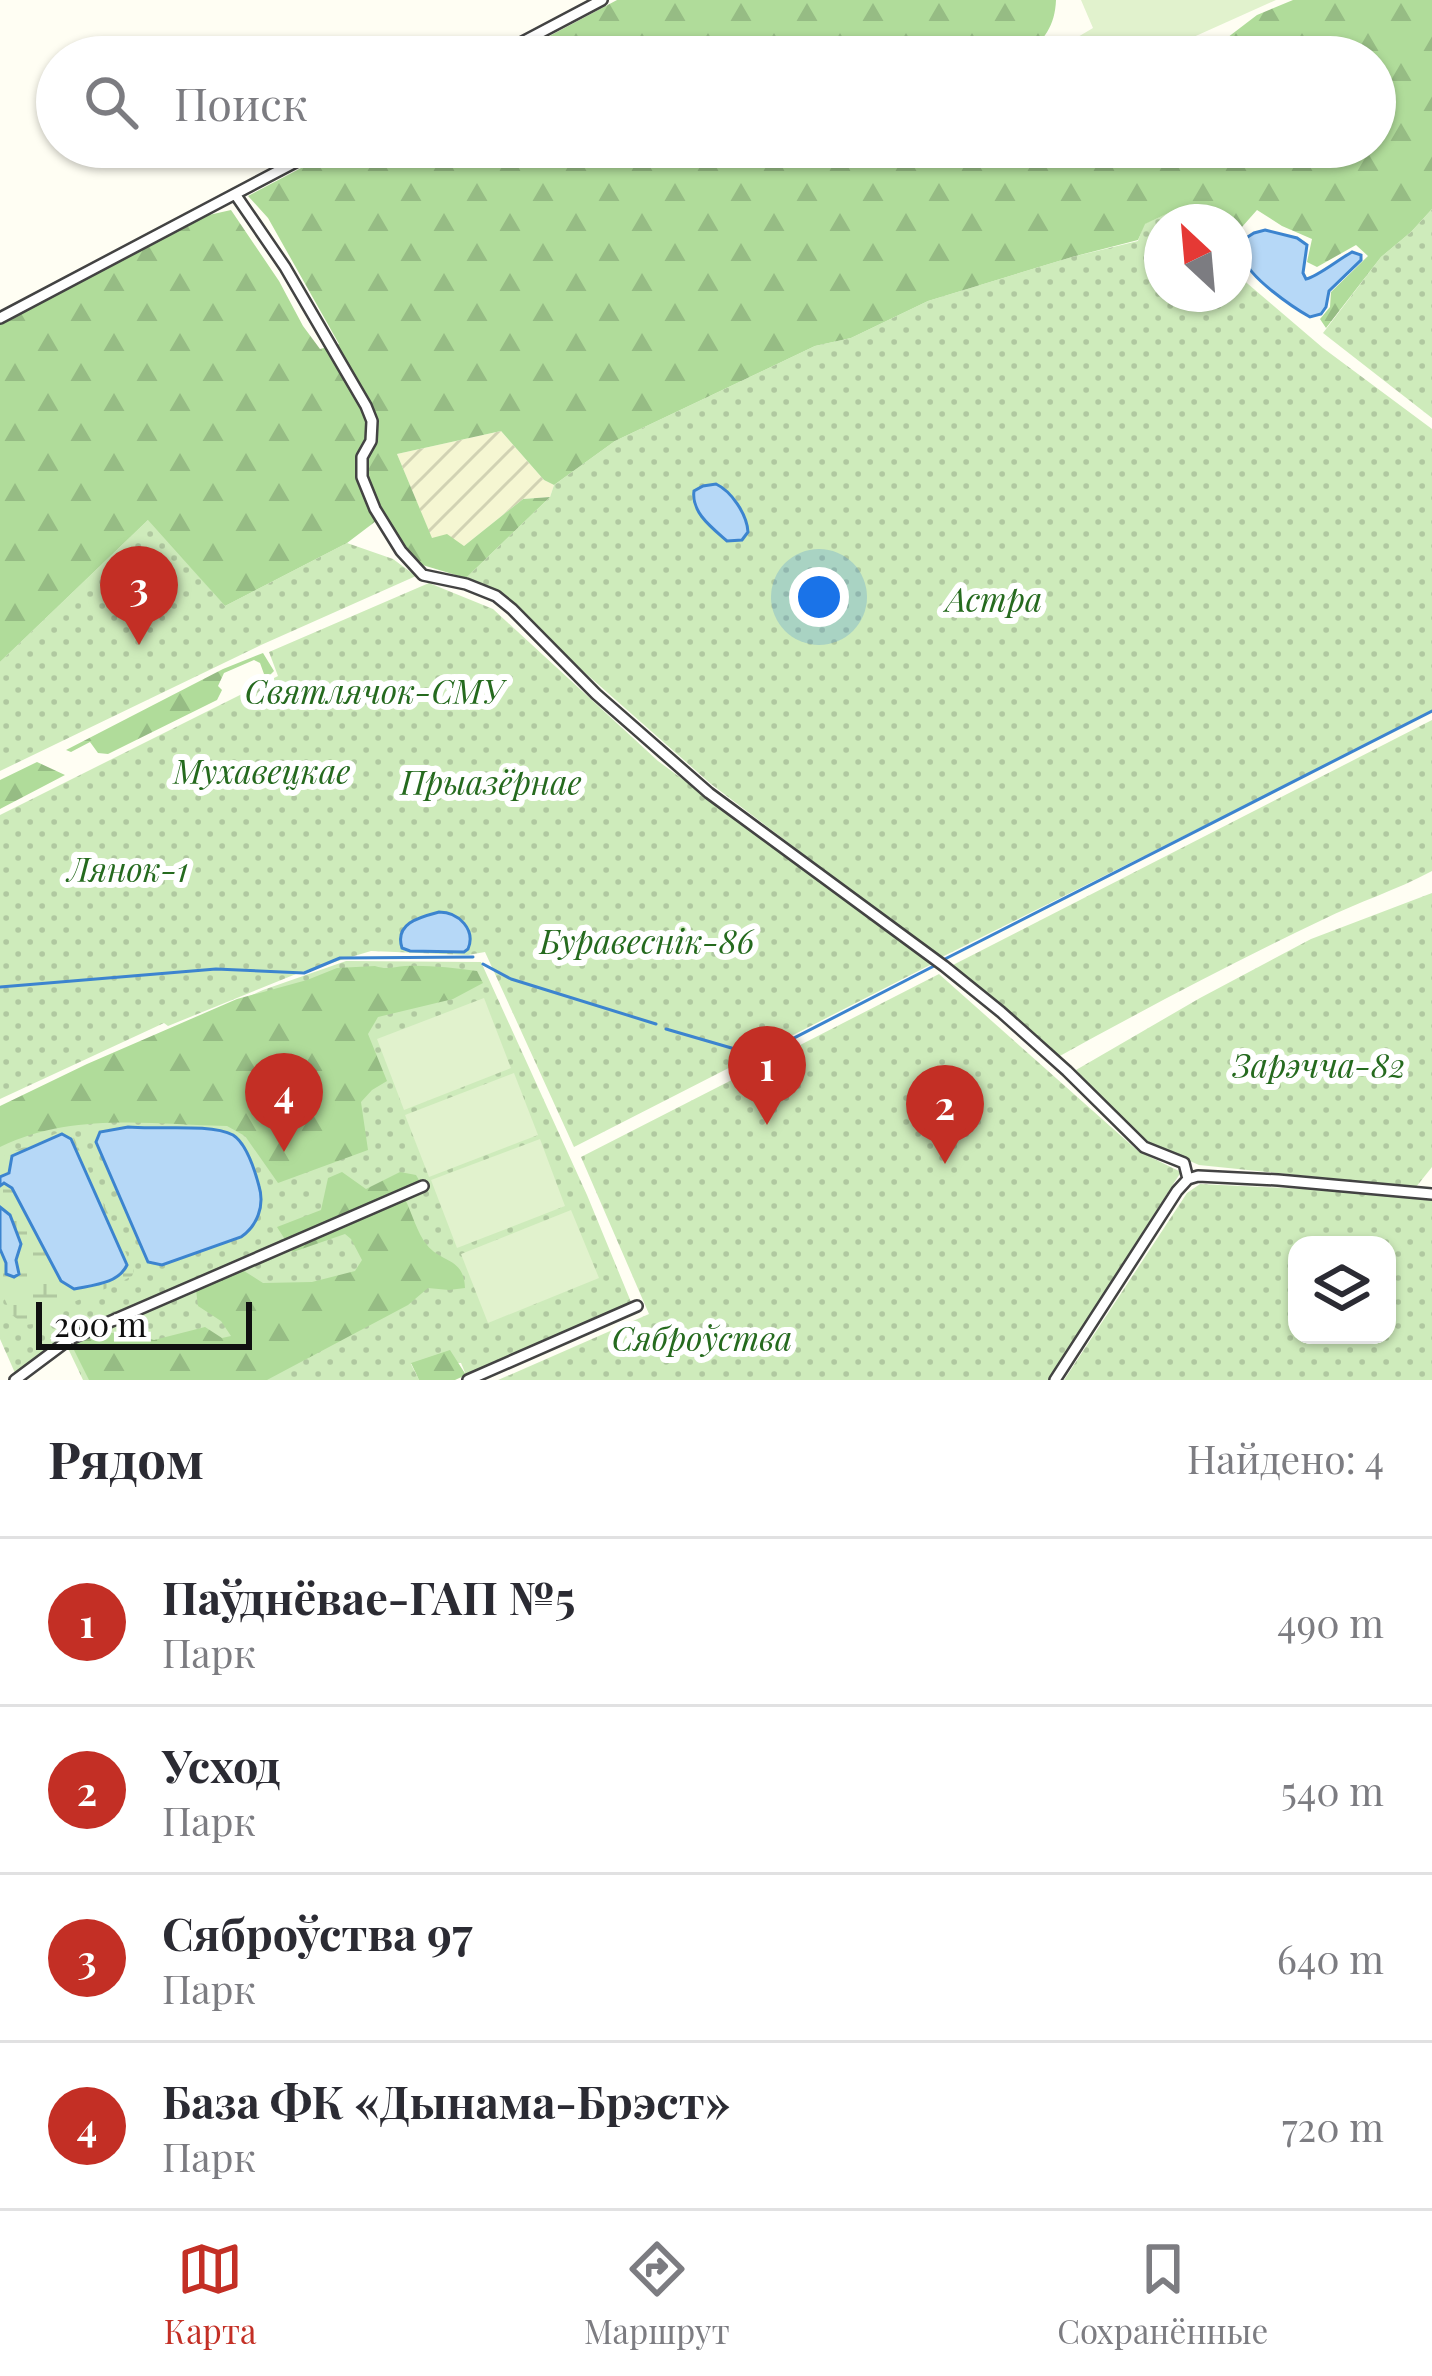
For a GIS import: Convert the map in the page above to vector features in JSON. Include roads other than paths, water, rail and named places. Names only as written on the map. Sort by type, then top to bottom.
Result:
[{"type":"street","points":[[534,36],[602,0]]},
{"type":"street","points":[[0,318],[284,168]]},
{"type":"street","points":[[235,194],[285,267],[366,406],[371,442],[362,457],[362,477],[400,551],[424,575],[466,584],[512,608],[596,694],[710,793],[1001,1012],[1144,1147],[1184,1163],[1188,1179]]},
{"type":"street","points":[[1055,1380],[1163,1210],[1188,1179],[1255,1178],[1428,1189]]},
{"type":"street","points":[[15,1380],[70,1339],[423,1186]]},
{"type":"street","points":[[468,1380],[637,1306]]},
{"type":"water","points":[[1265,230],[1307,245],[1306,279],[1352,252],[1361,255],[1361,260],[1329,291],[1321,314],[1310,317],[1252,272],[1254,233]]},
{"type":"water","points":[[716,484],[741,511],[748,532],[742,540],[727,541],[696,506],[694,491]]},
{"type":"water","points":[[439,912],[464,923],[470,935],[468,949],[402,948],[405,927]]},
{"type":"water","points":[[128,1127],[197,1128],[233,1135],[250,1158],[261,1193],[251,1227],[241,1237],[162,1265],[148,1262],[96,1142],[100,1132]]},
{"type":"water","points":[[62,1134],[71,1139],[127,1265],[111,1280],[74,1289],[61,1281],[12,1188],[4,1183],[0,1186],[12,1156]]},
{"type":"water","points":[[0,1207],[10,1215],[21,1244],[16,1260],[19,1274],[14,1277],[6,1274],[0,1249]]},
{"type":"waterway","points":[[945,959],[1432,711]]},
{"type":"waterway","points":[[0,987],[216,969],[304,973],[340,958],[473,957]]},
{"type":"waterway","points":[[483,964],[511,979],[656,1024]]},
{"type":"waterway","points":[[666,1029],[759,1056],[934,966]]},
{"type":"place","name":"Сяброўства 97","points":[[139,645]]},
{"type":"place","name":"Паўднёвае-ГАП №5","points":[[767,1125]]},
{"type":"place","name":"База ФК «Дынама-Брэст»","points":[[284,1152]]},
{"type":"place","name":"Усход","points":[[945,1164]]},
{"type":"park label","name":"Астра","points":[[994,598]]},
{"type":"park label","name":"Святлячок-СМУ","points":[[374,690]]},
{"type":"park label","name":"Мухавецкае","points":[[262,770]]},
{"type":"park label","name":"Прыазёрнае","points":[[491,781]]},
{"type":"park label","name":"Лянок-1","points":[[128,868]]},
{"type":"park label","name":"Буравеснік-86","points":[[647,940]]},
{"type":"park label","name":"Зарэчча-82","points":[[1319,1064]]},
{"type":"park label","name":"Сяброўства","points":[[702,1337]]}]
